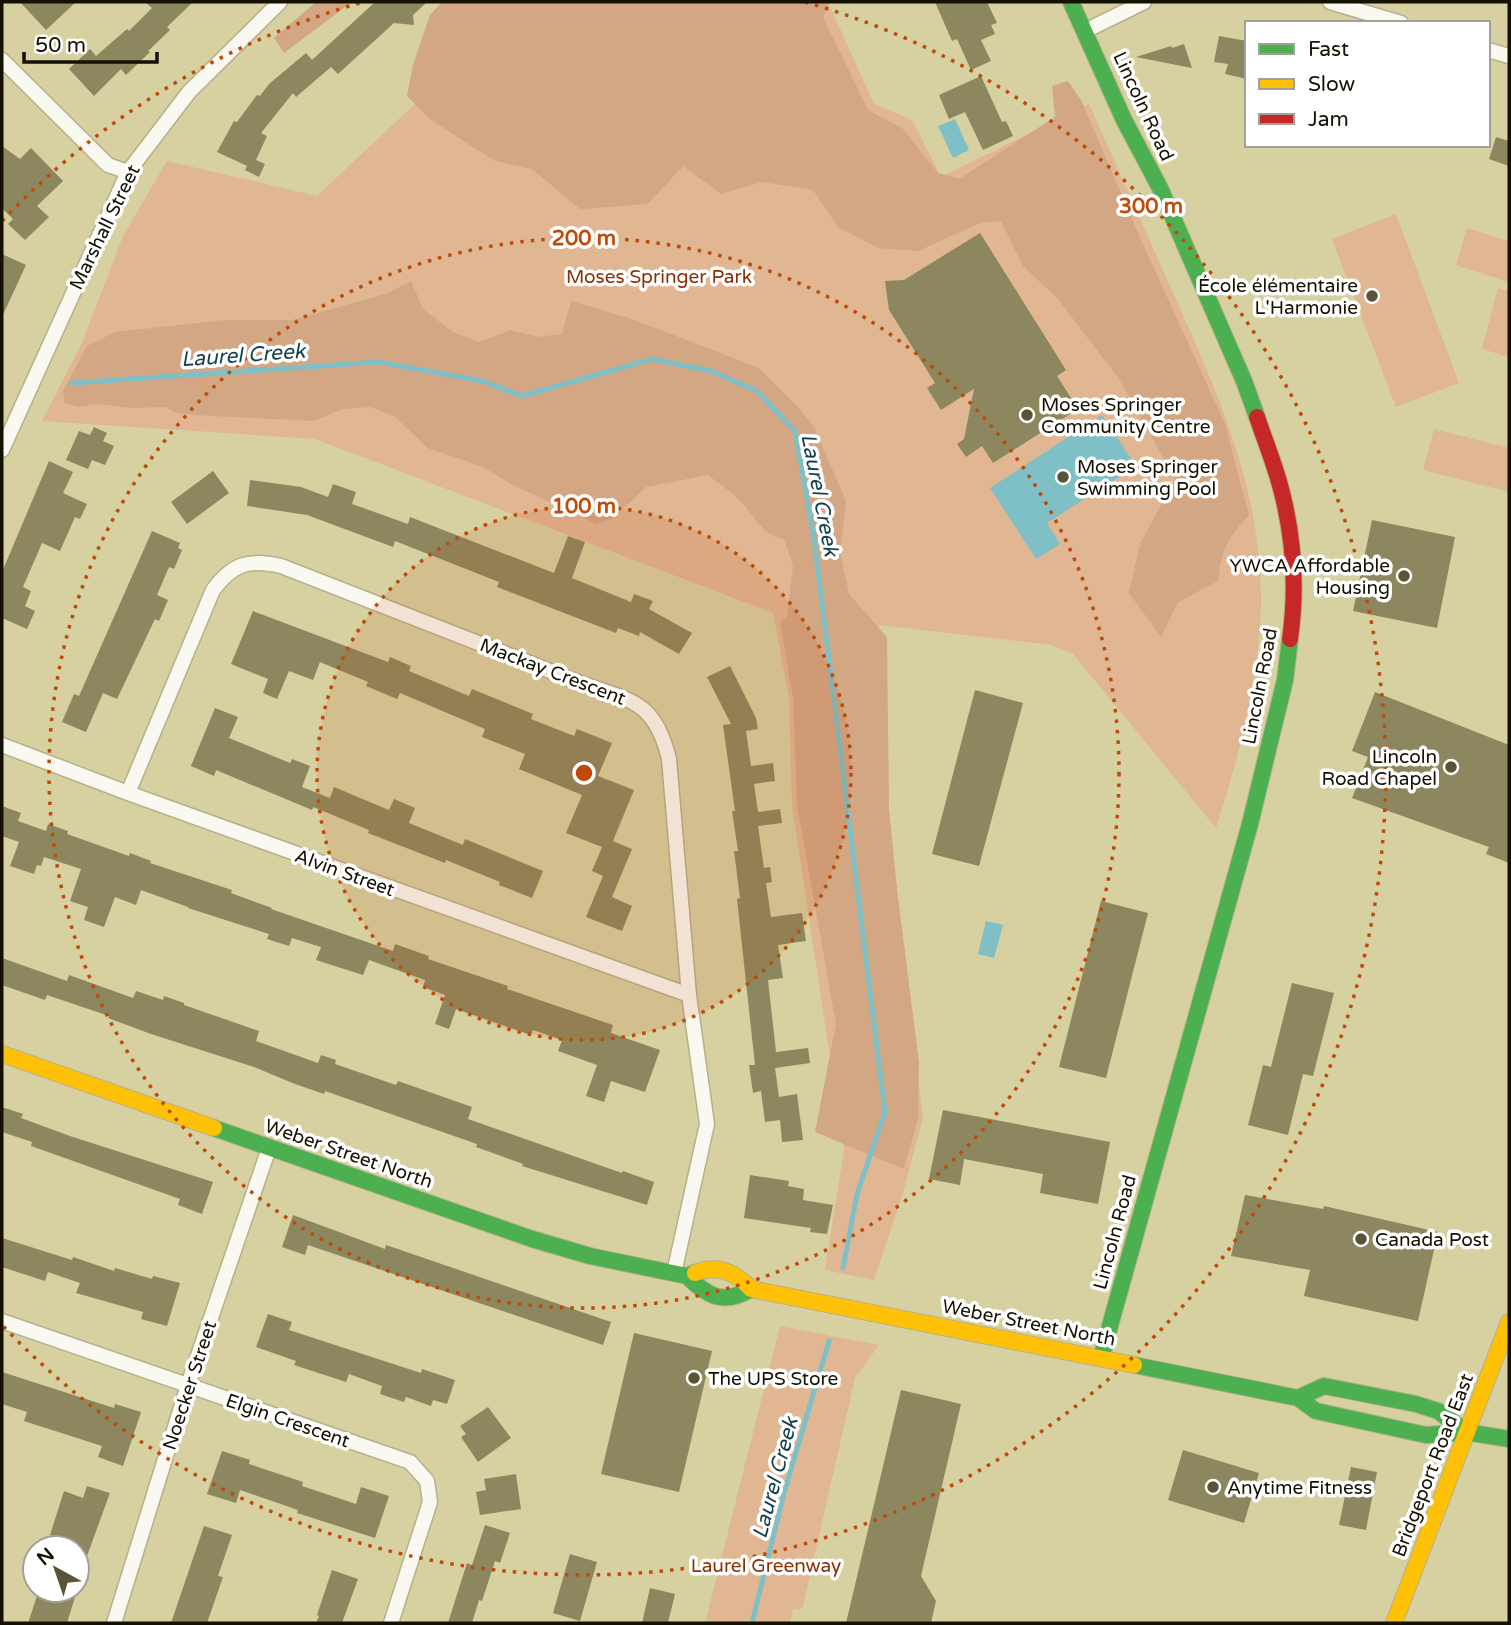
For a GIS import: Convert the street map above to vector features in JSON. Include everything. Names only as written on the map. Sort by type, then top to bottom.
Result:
[{"type":"main road","name":"Lincoln Road","points":[[1072,2],[1124,120],[1160,188],[1244,381],[1281,488],[1292,545],[1294,611],[1284,680],[1250,824],[1101,1358]]},
{"type":"main road","name":"Weber Street North","points":[[2,1054],[532,1239],[590,1256],[681,1275],[707,1268],[728,1272],[738,1275],[751,1289],[1298,1398],[1316,1410],[1426,1435],[1466,1432],[1509,1439]]},
{"type":"main road","name":"Weber Street North","points":[[681,1275],[702,1292],[733,1298],[751,1289]]},
{"type":"main road","name":"Bridgeport Road East","points":[[1394,1623],[1509,1322]]},
{"type":"main road","name":"Weber Street North","points":[[1298,1398],[1324,1386],[1416,1404],[1438,1411],[1466,1432]]},
{"type":"street","name":"Marshall Street","points":[[2,450],[128,172],[189,92],[279,2]]},
{"type":"street","points":[[1085,31],[1144,2]]},
{"type":"street","points":[[1330,2],[1354,5],[1396,21]]},
{"type":"street","points":[[1490,51],[1509,56]]},
{"type":"street","points":[[2,60],[108,165],[128,172]]},
{"type":"street","name":"Mackay Crescent","points":[[128,793],[213,590],[225,575],[243,564],[264,562],[281,566],[583,684],[634,701],[648,711],[660,732],[669,759],[689,995],[707,1124],[681,1275]]},
{"type":"street","name":"Alvin Street","points":[[2,745],[689,995]]},
{"type":"street","name":"Noecker Street","points":[[114,1623],[188,1385],[269,1148]]},
{"type":"street","name":"Elgin Crescent","points":[[2,1321],[410,1462],[427,1481],[430,1502],[391,1623]]},
{"type":"green space","name":"Moses Springer Park","points":[[523,2],[828,2],[874,104],[912,120],[941,177],[1089,104],[1207,370],[1245,478],[1259,554],[1261,595],[1258,653],[1248,713],[1216,828],[1073,654],[1052,645],[879,625],[876,758],[897,1058],[919,1087],[923,1117],[903,1193],[874,1280],[825,1270],[844,1150],[792,806],[789,698],[773,613],[315,439],[42,421],[82,343],[123,236],[167,161],[317,196]]},
{"type":"green space","points":[[1396,214],[1459,383],[1396,407],[1332,239]]},
{"type":"green space","points":[[1467,228],[1509,241],[1509,282],[1456,265]]},
{"type":"green space","points":[[1498,288],[1509,291],[1509,357],[1482,349]]},
{"type":"green space","points":[[1434,429],[1509,448],[1509,492],[1423,470]]},
{"type":"green space","name":"Laurel Greenway","points":[[780,1326],[879,1345],[855,1378],[803,1606],[800,1610],[793,1609],[790,1623],[705,1623]]},
{"type":"shaded area","points":[[316,2],[352,2],[284,53],[274,38]]},
{"type":"shaded area","points":[[442,2],[830,2],[823,17],[868,110],[902,128],[938,173],[959,179],[1055,117],[1052,86],[1068,81],[1081,100],[1225,424],[1249,515],[1227,545],[1221,560],[1218,581],[1178,602],[1161,637],[1129,593],[1140,544],[1175,479],[1119,379],[1058,299],[1023,266],[1001,221],[980,223],[918,251],[878,248],[838,227],[813,190],[762,182],[721,194],[683,166],[648,204],[580,209],[532,169],[495,161],[431,120],[407,96],[413,65],[430,15]]},
{"type":"shaded area","points":[[411,281],[423,309],[453,332],[479,342],[511,330],[537,337],[562,334],[571,301],[632,319],[759,368],[814,427],[846,501],[840,553],[849,594],[887,637],[889,809],[919,1063],[918,1118],[904,1169],[815,1132],[836,1024],[797,805],[793,698],[780,623],[787,617],[793,566],[784,539],[771,535],[760,526],[739,500],[708,475],[646,487],[612,519],[596,524],[509,483],[483,467],[428,448],[395,417],[371,407],[343,409],[313,421],[194,415],[175,413],[165,407],[132,408],[96,404],[78,407],[65,403],[63,391],[87,346],[115,332],[225,320],[292,320],[386,294]]},
{"type":"water","points":[[955,119],[969,150],[953,158],[938,126]]},
{"type":"water","name":"Moses Springer Swimming Pool","points":[[1102,415],[1136,466],[1047,523],[1060,544],[1036,559],[990,488]]},
{"type":"water","points":[[986,921],[1003,925],[994,958],[978,954]]},
{"type":"building","points":[[20,2],[76,2],[46,30]]},
{"type":"building","points":[[145,2],[193,2],[167,27],[170,30],[126,75],[121,69],[94,96],[69,69],[90,49],[96,56],[127,29],[129,31],[152,8]]},
{"type":"building","points":[[375,2],[427,2],[413,15],[414,25],[394,23],[338,74],[331,67],[296,97],[293,93],[261,133],[267,136],[256,160],[265,164],[259,177],[245,170],[247,166],[217,152],[234,121],[237,122],[257,95],[260,96],[269,84],[306,53],[312,60]]},
{"type":"building","points":[[935,2],[987,2],[997,23],[991,25],[995,34],[981,40],[991,61],[971,70],[957,39],[952,41]]},
{"type":"building","points":[[1219,36],[1245,41],[1245,79],[1225,74],[1228,64],[1214,62]]},
{"type":"building","points":[[1184,44],[1192,68],[1136,57],[1171,46],[1172,48]]},
{"type":"building","points":[[981,76],[1002,122],[1006,121],[1013,136],[983,150],[965,112],[949,119],[939,95]]},
{"type":"building","points":[[1496,137],[1509,141],[1509,166],[1489,159]]},
{"type":"building","points":[[2,146],[20,159],[31,148],[63,181],[37,206],[49,217],[25,240],[8,224],[13,219],[2,208]]},
{"type":"building","points":[[980,233],[1066,370],[1057,376],[1078,409],[993,463],[982,446],[966,457],[957,444],[964,439],[974,389],[941,410],[927,388],[935,383],[889,310],[885,281],[904,280]]},
{"type":"building","points":[[2,254],[26,265],[2,317]]},
{"type":"building","points":[[94,427],[107,433],[103,441],[114,446],[105,465],[92,460],[88,469],[66,460],[79,431],[90,435]]},
{"type":"building","points":[[49,461],[73,472],[63,493],[87,504],[80,519],[75,517],[60,551],[42,543],[23,587],[31,591],[25,606],[35,611],[27,629],[2,618],[2,572]]},
{"type":"building","points":[[213,471],[229,493],[187,524],[171,502]]},
{"type":"building","points":[[250,480],[301,487],[328,497],[333,484],[356,492],[352,504],[408,524],[410,517],[554,573],[568,536],[585,542],[572,578],[631,602],[634,594],[653,601],[649,609],[692,633],[679,654],[640,632],[639,636],[618,628],[616,633],[497,587],[499,582],[395,541],[393,547],[307,515],[247,506]]},
{"type":"building","name":"YWCA Affordable Housing","points":[[1372,520],[1455,537],[1437,628],[1353,611]]},
{"type":"building","points":[[152,531],[180,543],[178,548],[182,550],[174,569],[169,567],[157,595],[168,600],[159,621],[155,619],[117,699],[103,693],[86,732],[62,722],[74,694],[79,696]]},
{"type":"building","points":[[253,611],[388,662],[390,657],[411,666],[409,671],[469,696],[472,689],[533,714],[531,719],[574,736],[577,729],[612,743],[598,776],[634,790],[613,841],[632,849],[612,897],[632,906],[622,931],[586,917],[603,876],[592,871],[602,847],[566,833],[582,795],[519,769],[525,754],[482,737],[485,729],[400,693],[397,699],[366,686],[368,682],[320,662],[313,680],[289,671],[277,699],[263,693],[268,679],[231,664]]},
{"type":"building","points":[[730,666],[756,718],[758,729],[746,731],[751,766],[773,763],[775,781],[754,784],[758,812],[780,809],[782,823],[758,826],[764,868],[770,867],[772,882],[766,883],[771,917],[802,913],[806,941],[778,945],[783,978],[768,980],[776,1052],[808,1048],[810,1063],[775,1068],[779,1097],[797,1094],[803,1140],[782,1142],[780,1120],[765,1122],[761,1091],[753,1093],[749,1065],[755,1065],[737,899],[740,898],[734,851],[738,851],[732,811],[735,811],[723,725],[731,724],[707,677]]},
{"type":"building","points":[[975,690],[1023,703],[979,866],[932,854]]},
{"type":"building","name":"Lincoln Road Chapel","points":[[1375,692],[1509,745],[1509,863],[1486,854],[1489,847],[1352,798],[1368,757],[1352,751]]},
{"type":"building","points":[[215,708],[238,717],[229,738],[290,763],[292,759],[310,766],[302,787],[330,798],[334,787],[389,810],[394,799],[415,808],[409,823],[463,845],[465,839],[543,871],[532,898],[446,860],[445,863],[368,833],[369,830],[313,807],[312,810],[216,770],[214,776],[191,766]]},
{"type":"building","points":[[2,806],[21,813],[18,821],[46,831],[48,824],[68,831],[67,834],[129,856],[130,853],[151,861],[150,863],[232,890],[231,893],[271,909],[393,951],[395,944],[429,956],[428,959],[508,986],[507,989],[613,1025],[611,1033],[660,1050],[645,1092],[611,1081],[604,1102],[586,1096],[597,1065],[558,1051],[562,1040],[533,1030],[531,1035],[456,1009],[449,1029],[435,1024],[445,995],[423,987],[425,980],[369,960],[363,975],[316,960],[321,947],[292,938],[289,946],[267,939],[269,934],[141,890],[136,905],[115,897],[104,927],[84,920],[88,907],[70,901],[81,869],[44,857],[34,874],[10,866],[19,842],[2,836]]},
{"type":"building","points":[[1101,901],[1148,913],[1106,1078],[1059,1067]]},
{"type":"building","points":[[2,958],[67,981],[69,975],[133,998],[136,991],[163,1000],[164,996],[259,1031],[256,1041],[318,1063],[321,1055],[336,1060],[335,1064],[396,1085],[398,1081],[472,1107],[468,1119],[654,1182],[647,1205],[522,1166],[523,1164],[476,1147],[477,1144],[151,1034],[108,1018],[109,1016],[47,995],[45,1000],[2,985]]},
{"type":"building","points":[[1292,983],[1334,993],[1313,1076],[1303,1074],[1288,1135],[1248,1125],[1263,1065],[1271,1067]]},
{"type":"building","points":[[2,1107],[23,1114],[21,1118],[70,1136],[213,1182],[202,1214],[178,1205],[180,1199],[31,1146],[32,1142],[2,1132]]},
{"type":"building","points":[[943,1110],[1110,1142],[1098,1204],[1040,1193],[1043,1174],[964,1159],[960,1185],[929,1179]]},
{"type":"building","points":[[750,1175],[789,1181],[788,1186],[804,1189],[803,1200],[833,1205],[827,1234],[810,1232],[811,1228],[744,1218]]},
{"type":"building","points":[[1245,1195],[1323,1209],[1324,1206],[1438,1232],[1418,1321],[1304,1296],[1310,1270],[1231,1256]]},
{"type":"building","points":[[293,1215],[385,1249],[386,1245],[611,1322],[603,1345],[308,1245],[305,1255],[282,1247]]},
{"type":"building","points":[[2,1238],[114,1271],[115,1268],[152,1279],[153,1276],[180,1283],[167,1326],[141,1319],[143,1312],[76,1293],[80,1283],[48,1272],[45,1281],[2,1267]]},
{"type":"building","points":[[268,1314],[292,1322],[289,1330],[421,1373],[422,1369],[455,1380],[447,1404],[433,1400],[431,1406],[406,1397],[404,1402],[380,1394],[382,1386],[349,1374],[346,1382],[294,1365],[296,1361],[256,1347]]},
{"type":"building","points":[[634,1333],[712,1351],[679,1492],[601,1474]]},
{"type":"building","points":[[2,1372],[114,1408],[115,1404],[141,1412],[123,1466],[98,1457],[102,1446],[24,1421],[27,1412],[2,1404]]},
{"type":"building","points":[[901,1390],[961,1404],[921,1576],[936,1601],[931,1623],[846,1623]]},
{"type":"building","points":[[488,1407],[511,1438],[478,1462],[461,1437],[466,1434],[460,1426]]},
{"type":"building","name":"Anytime Fitness","points":[[1183,1450],[1259,1473],[1244,1523],[1168,1500]]},
{"type":"building","points":[[222,1451],[250,1460],[249,1464],[303,1482],[302,1486],[356,1504],[361,1487],[389,1496],[375,1538],[297,1513],[298,1510],[240,1490],[236,1503],[207,1494]]},
{"type":"building","points":[[1351,1467],[1377,1472],[1366,1530],[1339,1525]]},
{"type":"building","points":[[516,1474],[521,1509],[480,1515],[476,1492],[486,1490],[484,1479]]},
{"type":"building","points":[[87,1486],[110,1493],[91,1545],[91,1534],[50,1534],[64,1491],[83,1498]]},
{"type":"building","points":[[485,1525],[510,1533],[500,1563],[495,1561],[472,1623],[448,1623],[467,1563],[472,1565]]},
{"type":"building","points":[[204,1526],[232,1535],[218,1576],[223,1577],[207,1623],[171,1623]]},
{"type":"building","points":[[570,1554],[597,1562],[580,1621],[553,1613]]},
{"type":"building","points":[[332,1570],[358,1579],[342,1623],[316,1623],[319,1616],[317,1615]]},
{"type":"building","points":[[650,1588],[675,1594],[668,1623],[642,1623]]},
{"type":"building","points":[[34,1604],[73,1604],[67,1623],[28,1623]]},
{"type":"waterway","name":"Laurel Creek","points":[[72,383],[378,362],[482,381],[522,396],[652,359],[711,371],[757,391],[795,431],[814,538],[885,1112],[857,1194],[843,1268]]},
{"type":"waterway","name":"Laurel Creek","points":[[752,1623],[784,1493],[829,1341]]},
{"type":"traffic: fast","points":[[1071,2],[1124,120],[1160,188],[1257,417]]},
{"type":"traffic: fast","points":[[1101,1358],[1250,824],[1285,680],[1290,639]]},
{"type":"traffic: fast","points":[[214,1128],[532,1239],[590,1256],[687,1276],[695,1273]]},
{"type":"traffic: fast","points":[[687,1276],[709,1294],[717,1296],[733,1297],[751,1289]]},
{"type":"traffic: fast","points":[[1134,1365],[1298,1398],[1316,1411],[1426,1435],[1466,1432],[1509,1439]]},
{"type":"traffic: fast","points":[[1298,1398],[1324,1386],[1416,1404],[1438,1411],[1466,1432]]},
{"type":"traffic: slow","points":[[2,1054],[214,1128]]},
{"type":"traffic: slow","points":[[695,1273],[711,1269],[726,1271],[751,1289],[1134,1365]]},
{"type":"traffic: slow","points":[[1394,1623],[1509,1322]]},
{"type":"traffic: jam","points":[[1257,417],[1279,480],[1289,526],[1294,582],[1290,639]]},
{"type":"place","name":"École élémentaire L'Harmonie","points":[[1372,296]]},
{"type":"place","name":"Moses Springer Community Centre","points":[[1027,415]]},
{"type":"place","name":"Moses Springer Swimming Pool","points":[[1063,477]]},
{"type":"place","name":"YWCA Affordable Housing","points":[[1404,576]]},
{"type":"place","name":"Lincoln Road Chapel","points":[[1451,767]]},
{"type":"place","name":"Canada Post","points":[[1361,1239]]},
{"type":"place","name":"The UPS Store","points":[[694,1378]]},
{"type":"place","name":"Anytime Fitness","points":[[1213,1487]]}]
